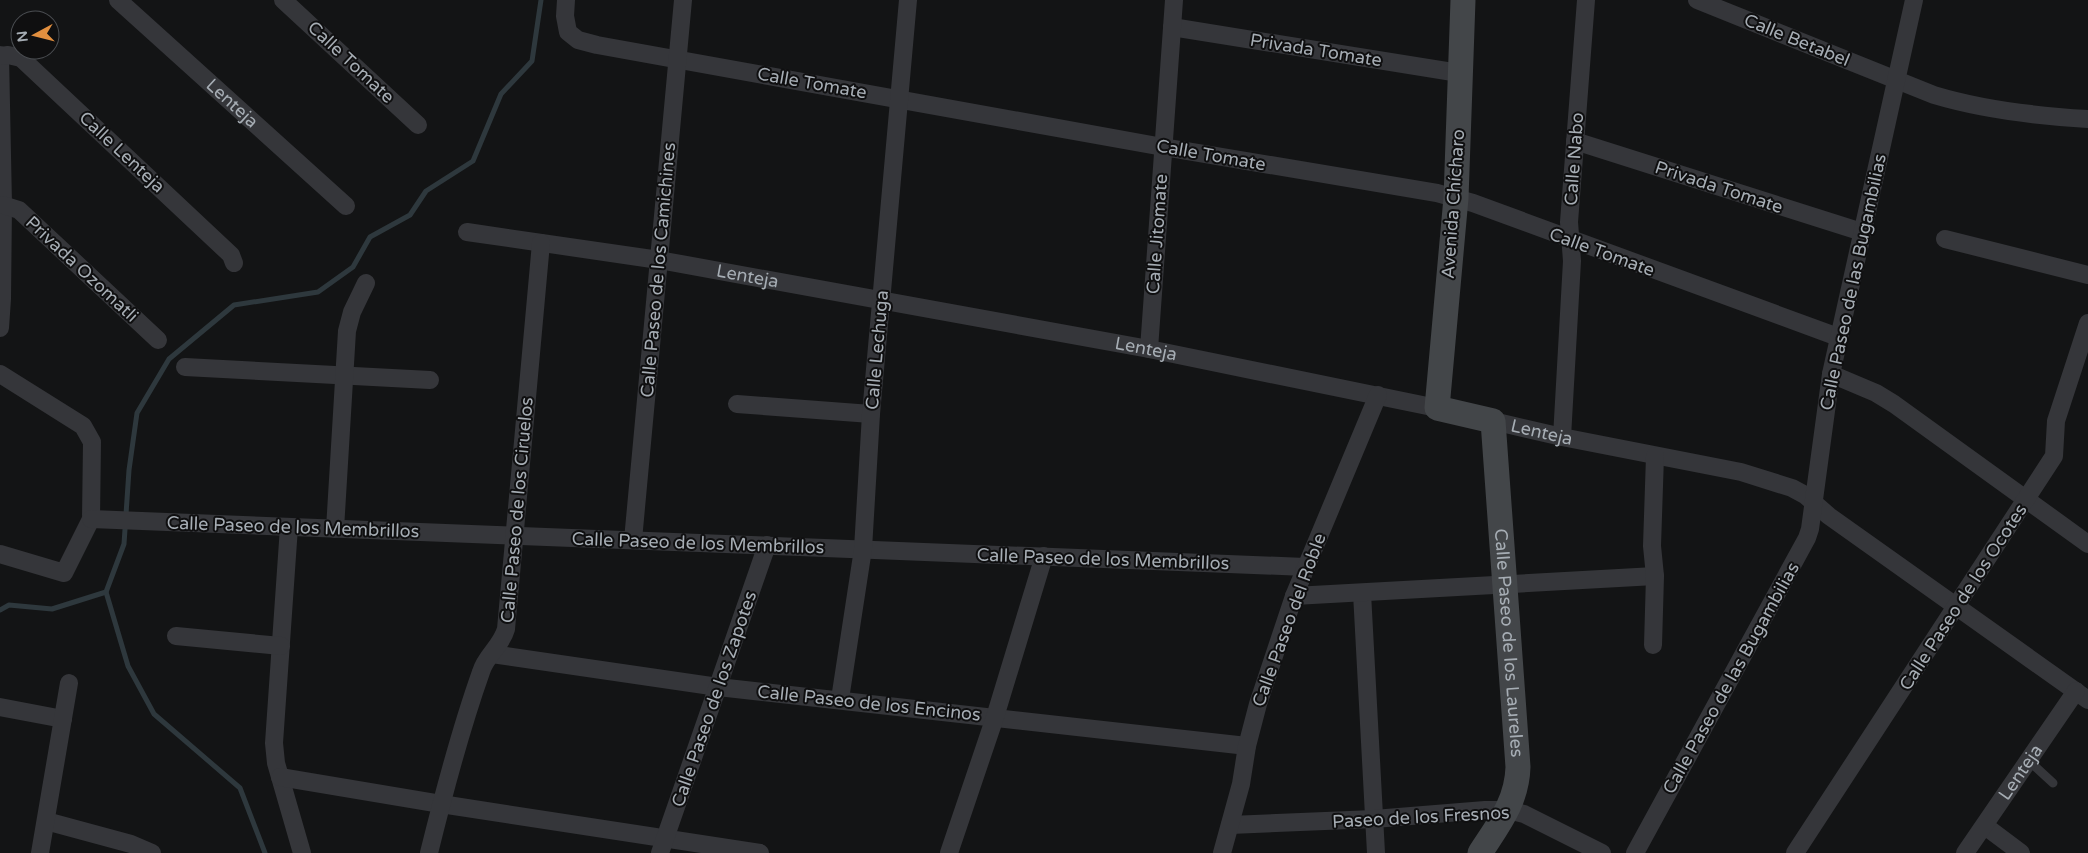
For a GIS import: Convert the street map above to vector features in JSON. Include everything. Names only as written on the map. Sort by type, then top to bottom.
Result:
[{"type":"street","name":"Lenteja","points":[[118,0],[346,206]]},
{"type":"street","name":"Calle Tomate","points":[[284,0],[418,125]]},
{"type":"street","name":"Calle Tomate","points":[[566,0],[565,16],[568,32],[578,40],[597,45],[1456,198],[1838,337]]},
{"type":"street","name":"Calle Paseo de los Camichines","points":[[633,540],[683,0]]},
{"type":"street","name":"Calle Lechuga","points":[[840,699],[863,549],[871,414],[908,0]]},
{"type":"street","name":"Calle Jitomate","points":[[1150,349],[1174,0]]},
{"type":"street","name":"Avenida Chícharo","points":[[1437,408],[1456,198],[1463,0]]},
{"type":"street","name":"Calle Nabo","points":[[1562,437],[1572,261],[1569,222],[1586,0]]},
{"type":"street","name":"Calle Betabel","points":[[1697,0],[1896,81],[1963,104],[2012,112],[2088,119]]},
{"type":"street","name":"Calle Paseo de las Bugambilias","points":[[1635,853],[1807,538],[1815,503],[1831,374],[1838,337],[1914,0]]},
{"type":"street","name":"Privada Tomate","points":[[1172,27],[1460,73]]},
{"type":"street","name":"Calle Lenteja","points":[[0,56],[8,55],[21,58],[231,254],[234,263]]},
{"type":"street","points":[[0,56],[3,205],[0,328]]},
{"type":"street","name":"Privada Tomate","points":[[1575,142],[1862,232]]},
{"type":"street","name":"Privada Ozomatli","points":[[3,205],[19,210],[158,340]]},
{"type":"street","name":"Lenteja","points":[[468,232],[659,260],[881,302],[1150,349],[1378,395],[1562,437],[1741,472],[1792,488],[2082,696],[2028,760],[1965,853]]},
{"type":"street","points":[[1945,239],[2088,274]]},
{"type":"street","name":"Calle Paseo de los Ciruelos","points":[[429,853],[441,804],[481,669],[503,640],[506,629],[541,243]]},
{"type":"street","points":[[335,528],[343,376],[349,322],[366,284]]},
{"type":"street","name":"Calle Paseo de los Ocotes","points":[[1795,853],[2054,456],[2056,421],[2088,323]]},
{"type":"street","points":[[185,367],[430,380]]},
{"type":"street","points":[[0,374],[83,426],[88,433],[92,442],[98,519],[64,574],[0,554]]},
{"type":"street","points":[[1831,374],[1876,393],[1894,404],[2088,544]]},
{"type":"street","name":"Calle Paseo del Roble","points":[[1222,853],[1241,784],[1247,746],[1258,704],[1294,596],[1378,395]]},
{"type":"street","points":[[737,404],[871,414]]},
{"type":"street","name":"Calle Paseo de los Laureles","points":[[1480,853],[1508,810],[1516,790],[1518,767],[1493,421]]},
{"type":"street","points":[[1653,645],[1655,576],[1652,546],[1655,456]]},
{"type":"street","name":"Calle Paseo de los Membrillos","points":[[98,519],[1305,567]]},
{"type":"street","points":[[289,527],[274,743],[276,763],[302,853]]},
{"type":"street","name":"Calle Paseo de los Zapotes","points":[[663,846],[767,546]]},
{"type":"street","points":[[950,853],[995,717],[1044,556]]},
{"type":"street","points":[[1294,596],[1655,576]]},
{"type":"street","points":[[1362,593],[1376,853]]},
{"type":"street","points":[[176,636],[281,646]]},
{"type":"street","name":"Calle Paseo de los Encinos","points":[[492,654],[718,687],[840,699],[1247,746]]},
{"type":"street","points":[[40,853],[69,683]]},
{"type":"street","points":[[0,707],[63,719]]},
{"type":"street","points":[[280,778],[441,804],[663,846],[760,853]]},
{"type":"street","name":"Paseo de los Fresnos","points":[[1230,825],[1374,819],[1508,810],[1524,814],[1602,853]]},
{"type":"street","points":[[46,821],[131,844],[152,853]]},
{"type":"street","points":[[1985,826],[2021,853]]},
{"type":"lane","points":[[2028,760],[2053,783]]},
{"type":"waterway","points":[[0,610],[9,605],[52,609],[106,592],[124,544],[129,470],[137,413],[169,359],[234,305],[318,292],[353,267],[370,237],[410,215],[426,191],[473,161],[501,94],[532,61],[541,0]]},
{"type":"waterway","points":[[106,592],[128,666],[154,714],[240,788],[265,853]]}]
